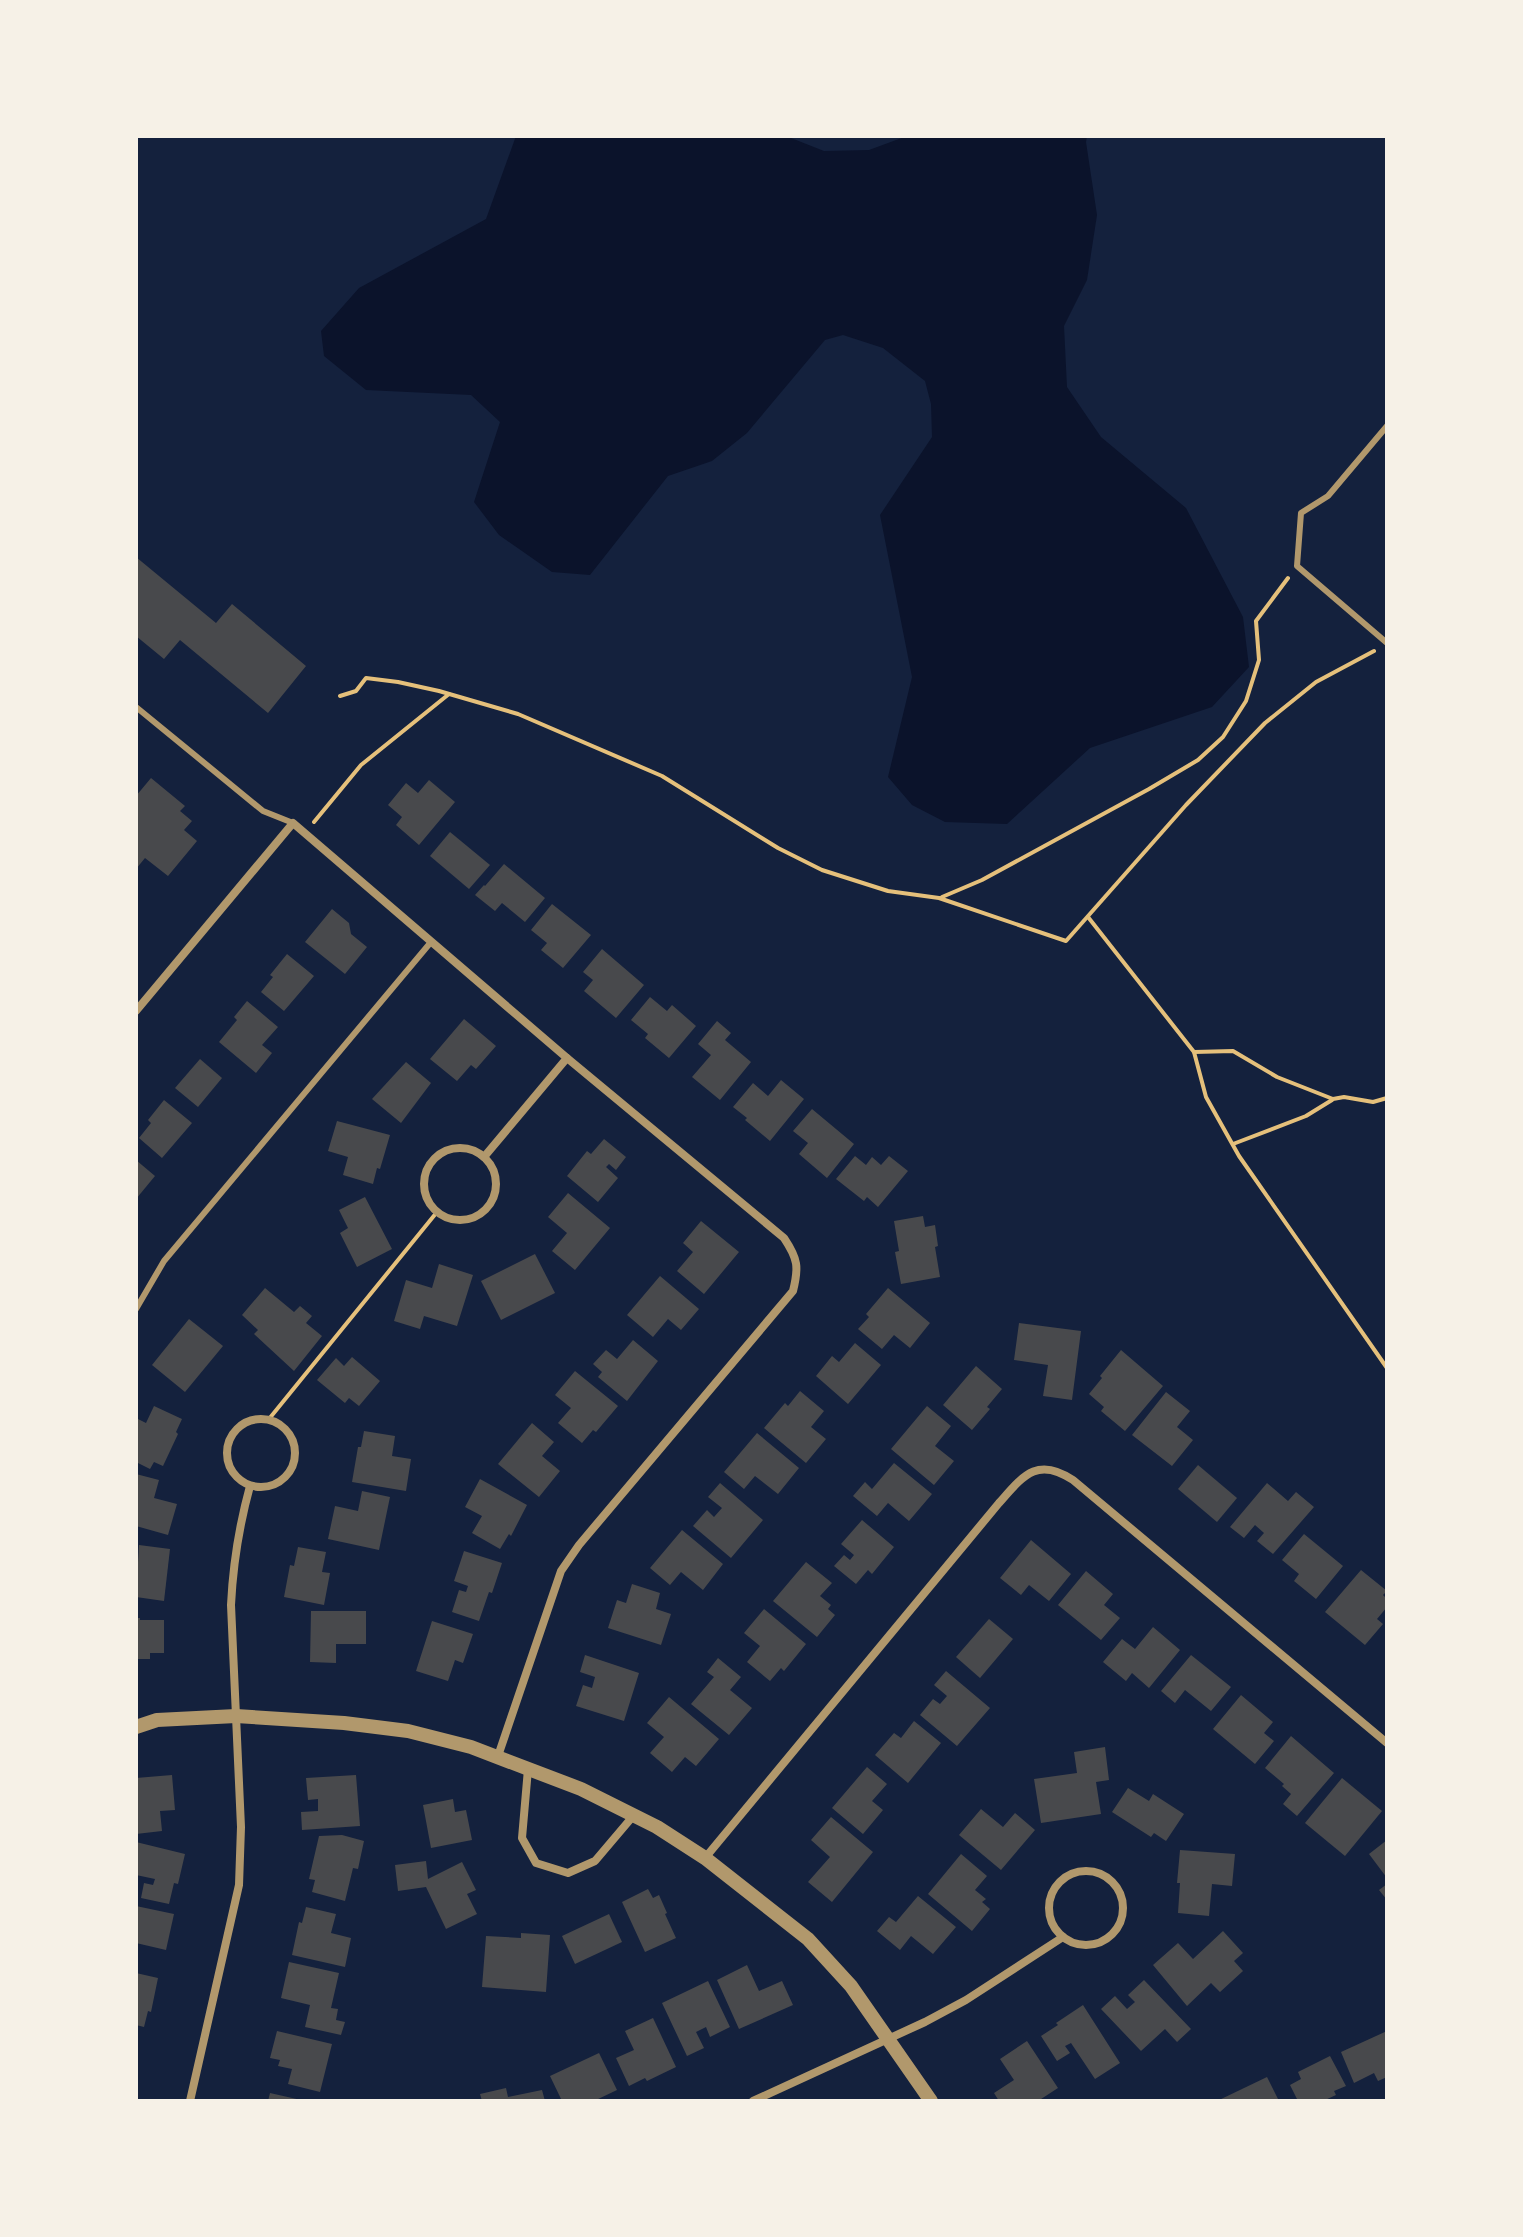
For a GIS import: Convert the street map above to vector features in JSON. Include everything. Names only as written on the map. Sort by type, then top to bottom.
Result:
[{"type":"street","points":[[136,1011],[293,823],[567,1058],[784,1238],[795,1254],[797,1272],[793,1291],[579,1545],[561,1571],[498,1756]]},
{"type":"street","points":[[484,1157],[567,1058]]},
{"type":"street","points":[[463,1149],[484,1157],[492,1166],[496,1178],[492,1202],[473,1218],[448,1218],[437,1212],[430,1204],[425,1182],[433,1161],[452,1150],[463,1149]]},
{"type":"street","points":[[269,1419],[288,1431],[293,1440],[294,1462],[282,1480],[261,1488],[250,1486],[231,1472],[226,1449],[229,1438],[246,1421],[269,1419]]},
{"type":"street","points":[[705,1858],[999,1503],[1021,1479],[1043,1468],[1058,1470],[1073,1480],[1387,1743]]},
{"type":"street","points":[[190,2101],[239,1885],[241,1827],[231,1638],[232,1572],[250,1486]]},
{"type":"street","points":[[136,1714],[157,1720]]},
{"type":"street","points":[[136,1727],[157,1720],[236,1716],[344,1723],[408,1731],[498,1756],[581,1789],[634,1815],[705,1858],[808,1939],[851,1986],[931,2101]]},
{"type":"street","points":[[528,1769],[522,1838],[536,1863],[568,1873],[595,1861],[634,1815]]},
{"type":"street","points":[[1083,1871],[1107,1877],[1116,1886],[1123,1908],[1115,1930],[1107,1938],[1085,1945],[1063,1937],[1049,1916],[1049,1903],[1060,1880],[1071,1873],[1083,1871]]},
{"type":"street","points":[[753,2101],[966,2000],[1063,1937]]},
{"type":"lane","points":[[1387,426],[1328,496],[1301,513],[1297,566],[1387,643]]},
{"type":"lane","points":[[136,707],[263,811],[293,823]]},
{"type":"lane","points":[[136,1309],[164,1261],[431,942]]},
{"type":"path","points":[[939,898],[982,880],[1149,789],[1198,760],[1223,737],[1246,701],[1259,660],[1256,621],[1297,566]]},
{"type":"path","points":[[340,696],[356,691],[366,678],[449,694],[518,714],[662,776],[778,848],[822,870],[888,891],[939,898],[1066,941],[1186,805],[1265,723],[1316,682],[1375,651]]},
{"type":"path","points":[[305,834],[361,765],[449,694]]},
{"type":"path","points":[[1088,917],[1194,1052],[1206,1097],[1233,1144],[1387,1368]]},
{"type":"path","points":[[1194,1052],[1233,1051],[1277,1077],[1333,1099]]},
{"type":"path","points":[[1233,1144],[1306,1116],[1333,1099],[1344,1097],[1373,1102],[1387,1098]]},
{"type":"path","points":[[269,1419],[437,1212]]},
{"type":"water","points":[[516,136],[786,136],[824,151],[869,150],[907,136],[1087,136],[1097,215],[1087,280],[1064,326],[1067,387],[1101,437],[1186,508],[1243,617],[1249,667],[1212,707],[1090,748],[1007,824],[945,822],[912,805],[888,777],[912,677],[880,515],[932,437],[931,404],[925,381],[883,348],[843,335],[825,340],[747,433],[712,461],[668,476],[590,575],[552,572],[499,535],[474,502],[500,422],[471,395],[366,390],[324,356],[321,331],[359,288],[486,219]]},
{"type":"building","points":[[136,557],[216,623],[232,604],[306,666],[268,713],[180,640],[164,659],[136,636]]},
{"type":"building","points":[[151,778],[185,806],[180,811],[192,821],[184,830],[197,841],[168,876],[145,858],[136,869],[136,796]]},
{"type":"building","points":[[429,780],[455,802],[419,845],[396,825],[402,817],[388,805],[406,783],[418,793]]},
{"type":"building","points":[[450,832],[490,865],[469,889],[430,856]]},
{"type":"building","points":[[504,864],[545,898],[525,922],[502,903],[495,911],[475,895]]},
{"type":"building","points":[[552,904],[591,935],[563,968],[541,950],[547,943],[531,930]]},
{"type":"building","points":[[332,909],[349,923],[351,934],[367,947],[345,974],[305,942]]},
{"type":"building","points":[[602,949],[644,985],[616,1018],[584,991],[593,980],[583,972]]},
{"type":"building","points":[[287,954],[314,976],[284,1011],[261,992]]},
{"type":"building","points":[[650,997],[667,1011],[672,1005],[696,1026],[669,1058],[645,1038],[648,1034],[631,1020]]},
{"type":"building","points":[[247,1001],[278,1027],[262,1045],[272,1053],[256,1073],[219,1042],[237,1020],[234,1017]]},
{"type":"building","points":[[464,1019],[496,1046],[476,1069],[471,1065],[457,1081],[430,1059]]},
{"type":"building","points":[[717,1021],[731,1033],[725,1040],[751,1062],[720,1100],[692,1077],[711,1055],[698,1044]]},
{"type":"building","points":[[200,1059],[222,1078],[198,1107],[175,1088]]},
{"type":"building","points":[[406,1062],[431,1083],[401,1123],[372,1099]]},
{"type":"building","points":[[781,1080],[804,1099],[770,1141],[733,1107],[753,1083],[768,1096]]},
{"type":"building","points":[[164,1100],[192,1123],[162,1158],[139,1138]]},
{"type":"building","points":[[812,1109],[854,1144],[827,1178],[799,1154],[808,1143],[793,1131]]},
{"type":"building","points":[[337,1121],[390,1135],[373,1184],[343,1175],[348,1157],[328,1151]]},
{"type":"building","points":[[604,1139],[626,1157],[616,1170],[609,1164],[606,1167],[618,1178],[598,1202],[567,1176],[587,1151],[591,1154]]},
{"type":"building","points":[[855,1156],[866,1165],[872,1157],[881,1165],[889,1156],[908,1171],[878,1207],[867,1197],[864,1201],[836,1179]]},
{"type":"building","points":[[136,1160],[155,1176],[136,1199]]},
{"type":"building","points":[[568,1193],[610,1228],[575,1270],[552,1251],[567,1233],[548,1217]]},
{"type":"building","points":[[365,1197],[392,1249],[357,1267],[340,1233],[348,1228],[339,1210]]},
{"type":"building","points":[[923,1216],[925,1227],[935,1225],[940,1277],[901,1284],[895,1252],[899,1251],[894,1221]]},
{"type":"building","points":[[701,1221],[739,1252],[704,1294],[677,1271],[693,1252],[683,1243]]},
{"type":"building","points":[[535,1254],[555,1293],[501,1320],[481,1281]]},
{"type":"building","points":[[439,1264],[473,1275],[457,1326],[424,1316],[420,1329],[394,1321],[406,1280],[432,1288]]},
{"type":"building","points":[[660,1276],[699,1309],[681,1330],[668,1319],[653,1337],[627,1315]]},
{"type":"building","points":[[265,1288],[294,1312],[300,1306],[312,1316],[306,1323],[322,1336],[294,1371],[254,1334],[258,1330],[242,1315]]},
{"type":"building","points":[[888,1288],[930,1323],[910,1348],[894,1335],[882,1349],[858,1329],[869,1317],[866,1314]]},
{"type":"building","points":[[189,1319],[223,1346],[185,1392],[152,1365]]},
{"type":"building","points":[[1019,1323],[1081,1331],[1072,1400],[1043,1396],[1048,1365],[1014,1360]]},
{"type":"building","points":[[633,1340],[658,1361],[627,1401],[598,1377],[602,1372],[593,1364],[606,1350],[617,1359]]},
{"type":"building","points":[[855,1343],[881,1365],[848,1404],[816,1376],[832,1356],[839,1362]]},
{"type":"building","points":[[1121,1350],[1163,1386],[1125,1431],[1101,1411],[1104,1407],[1089,1394]]},
{"type":"building","points":[[352,1357],[380,1381],[359,1406],[349,1398],[345,1403],[317,1380],[336,1358],[344,1366]]},
{"type":"building","points":[[976,1366],[1002,1389],[972,1430],[943,1405]]},
{"type":"building","points":[[575,1371],[618,1406],[582,1443],[558,1423],[571,1408],[555,1395]]},
{"type":"building","points":[[800,1391],[824,1411],[811,1427],[826,1439],[806,1463],[764,1428]]},
{"type":"building","points":[[1166,1392],[1190,1411],[1177,1427],[1193,1440],[1172,1466],[1132,1435]]},
{"type":"building","points":[[154,1406],[182,1419],[163,1466],[154,1462],[150,1469],[136,1462],[136,1418],[146,1423]]},
{"type":"building","points":[[927,1406],[951,1426],[935,1446],[954,1461],[934,1485],[891,1449]]},
{"type":"building","points":[[532,1423],[554,1442],[542,1456],[560,1471],[539,1497],[498,1464]]},
{"type":"building","points":[[364,1431],[395,1436],[392,1456],[411,1459],[406,1491],[352,1482]]},
{"type":"building","points":[[757,1433],[799,1468],[778,1494],[755,1476],[744,1489],[724,1472]]},
{"type":"building","points":[[894,1463],[932,1494],[909,1521],[888,1503],[877,1516],[853,1496],[865,1482],[872,1489]]},
{"type":"building","points":[[1198,1465],[1237,1498],[1217,1522],[1178,1489]]},
{"type":"building","points":[[136,1474],[159,1480],[154,1498],[177,1504],[168,1535],[136,1526]]},
{"type":"building","points":[[480,1479],[527,1505],[511,1536],[509,1534],[500,1549],[472,1533],[482,1516],[465,1507]]},
{"type":"building","points":[[720,1483],[763,1520],[731,1558],[693,1526],[707,1510],[714,1517],[722,1508],[708,1497]]},
{"type":"building","points":[[1267,1483],[1288,1501],[1296,1492],[1314,1507],[1273,1554],[1257,1541],[1264,1533],[1255,1525],[1244,1538],[1230,1527]]},
{"type":"building","points":[[362,1491],[390,1497],[379,1550],[328,1539],[335,1506],[358,1511]]},
{"type":"building","points":[[862,1520],[894,1547],[872,1574],[868,1570],[856,1584],[834,1566],[844,1555],[850,1560],[854,1555],[841,1544]]},
{"type":"building","points":[[682,1530],[723,1564],[703,1590],[681,1572],[670,1585],[650,1568]]},
{"type":"building","points":[[1304,1534],[1343,1566],[1316,1599],[1294,1581],[1299,1574],[1282,1560]]},
{"type":"building","points":[[1031,1540],[1071,1574],[1049,1601],[1029,1585],[1021,1595],[1000,1578]]},
{"type":"building","points":[[139,1545],[170,1549],[164,1601],[136,1597]]},
{"type":"building","points":[[298,1547],[326,1552],[322,1572],[330,1573],[324,1605],[284,1597],[290,1565],[294,1566]]},
{"type":"building","points":[[464,1551],[502,1563],[479,1621],[452,1612],[459,1590],[466,1592],[468,1586],[454,1581]]},
{"type":"building","points":[[806,1562],[832,1583],[820,1596],[831,1605],[828,1609],[835,1615],[817,1637],[773,1601]]},
{"type":"building","points":[[1361,1570],[1387,1591],[1383,1595],[1387,1599],[1387,1607],[1377,1619],[1383,1624],[1365,1645],[1325,1612]]},
{"type":"building","points":[[1086,1571],[1113,1594],[1104,1605],[1120,1618],[1101,1640],[1058,1605]]},
{"type":"building","points":[[632,1584],[660,1593],[656,1609],[671,1614],[661,1645],[608,1628],[617,1600],[626,1603]]},
{"type":"building","points":[[764,1609],[806,1644],[784,1671],[781,1668],[770,1681],[747,1662],[760,1646],[744,1633]]},
{"type":"building","points":[[311,1611],[366,1611],[366,1644],[336,1644],[336,1663],[310,1662]]},
{"type":"building","points":[[136,1618],[164,1620],[164,1653],[150,1653],[150,1659],[136,1659]]},
{"type":"building","points":[[989,1619],[1013,1639],[980,1678],[956,1657]]},
{"type":"building","points":[[432,1621],[473,1634],[463,1663],[455,1660],[448,1681],[416,1671]]},
{"type":"building","points":[[1153,1627],[1180,1650],[1149,1688],[1132,1673],[1126,1681],[1103,1662],[1122,1639],[1135,1649]]},
{"type":"building","points":[[585,1655],[639,1673],[624,1721],[576,1706],[583,1685],[592,1688],[595,1677],[580,1672]]},
{"type":"building","points":[[1191,1655],[1231,1687],[1211,1711],[1185,1690],[1175,1703],[1161,1691]]},
{"type":"building","points":[[718,1658],[741,1677],[730,1690],[752,1708],[729,1735],[691,1704],[714,1677],[707,1672]]},
{"type":"building","points":[[946,1671],[990,1708],[957,1746],[920,1715],[933,1699],[940,1704],[947,1696],[934,1685]]},
{"type":"building","points":[[1241,1695],[1273,1722],[1264,1733],[1274,1741],[1255,1764],[1213,1729]]},
{"type":"building","points":[[669,1697],[719,1739],[696,1766],[685,1757],[672,1772],[650,1753],[664,1737],[647,1723]]},
{"type":"building","points":[[914,1721],[941,1743],[908,1783],[875,1755],[894,1733],[901,1738]]},
{"type":"building","points":[[1291,1736],[1334,1773],[1297,1816],[1283,1804],[1291,1794],[1265,1768]]},
{"type":"building","points":[[1105,1747],[1109,1780],[1096,1782],[1101,1814],[1041,1823],[1034,1779],[1077,1773],[1074,1752]]},
{"type":"building","points":[[867,1767],[887,1784],[872,1801],[883,1810],[863,1834],[832,1808]]},
{"type":"building","points":[[172,1775],[175,1810],[160,1811],[162,1831],[136,1834],[136,1778]]},
{"type":"building","points":[[356,1775],[360,1826],[302,1830],[301,1812],[318,1811],[318,1799],[308,1800],[306,1778]]},
{"type":"building","points":[[1342,1778],[1382,1811],[1345,1856],[1305,1823]]},
{"type":"building","points":[[1128,1788],[1149,1801],[1153,1794],[1184,1814],[1166,1841],[1154,1833],[1151,1837],[1112,1812]]},
{"type":"building","points":[[453,1799],[455,1812],[466,1810],[472,1840],[431,1848],[423,1805]]},
{"type":"building","points":[[981,1809],[1003,1827],[1015,1813],[1035,1830],[1001,1870],[959,1835]]},
{"type":"building","points":[[831,1817],[873,1852],[832,1902],[808,1882],[830,1857],[811,1840]]},
{"type":"building","points":[[342,1835],[364,1841],[358,1869],[353,1868],[345,1901],[312,1892],[315,1880],[309,1879],[319,1836]]},
{"type":"building","points":[[1387,1840],[1387,1878],[1369,1854]]},
{"type":"building","points":[[136,1842],[185,1854],[178,1884],[174,1883],[169,1904],[141,1898],[144,1883],[153,1885],[155,1879],[136,1875]]},
{"type":"building","points":[[1180,1850],[1235,1854],[1232,1886],[1212,1884],[1209,1916],[1178,1913]]},
{"type":"building","points":[[961,1854],[987,1876],[975,1890],[986,1899],[982,1902],[990,1909],[972,1931],[928,1894]]},
{"type":"building","points":[[426,1861],[428,1879],[462,1862],[476,1890],[467,1894],[477,1914],[446,1929],[426,1887],[398,1891],[395,1865]]},
{"type":"building","points":[[1387,1884],[1387,1900],[1379,1890]]},
{"type":"building","points":[[648,1889],[653,1898],[659,1895],[676,1938],[645,1952],[622,1902]]},
{"type":"building","points":[[918,1896],[956,1927],[933,1954],[911,1936],[900,1950],[877,1931],[889,1917],[896,1922]]},
{"type":"building","points":[[136,1906],[174,1914],[166,1950],[136,1943]]},
{"type":"building","points":[[306,1907],[336,1914],[331,1933],[351,1938],[345,1967],[292,1955],[299,1922],[302,1923]]},
{"type":"building","points":[[609,1914],[622,1942],[575,1964],[562,1936]]},
{"type":"building","points":[[1223,1931],[1243,1953],[1234,1961],[1243,1971],[1220,1992],[1211,1983],[1187,2006],[1153,1965],[1178,1943],[1193,1959]]},
{"type":"building","points":[[521,1933],[550,1935],[546,1992],[482,1987],[486,1936],[521,1938]]},
{"type":"building","points":[[289,1962],[339,1973],[331,2008],[338,2009],[336,2020],[345,2022],[341,2035],[305,2027],[310,2005],[281,1998]]},
{"type":"building","points":[[747,1965],[759,1991],[782,1981],[793,2005],[739,2029],[717,1980]]},
{"type":"building","points":[[136,1973],[158,1978],[151,2012],[148,2011],[144,2027],[136,2025]]},
{"type":"building","points":[[1144,1980],[1191,2029],[1177,2042],[1165,2029],[1141,2051],[1101,2009],[1115,1996],[1127,2009],[1135,2002],[1128,1995]]},
{"type":"building","points":[[708,1981],[730,2027],[710,2037],[706,2027],[696,2032],[704,2048],[687,2056],[662,2003]]},
{"type":"building","points":[[1083,2005],[1120,2063],[1095,2079],[1071,2043],[1065,2046],[1070,2053],[1057,2061],[1041,2036]]},
{"type":"building","points":[[653,2018],[676,2067],[629,2086],[616,2058],[634,2050],[625,2031]]},
{"type":"building","points":[[277,2031],[332,2044],[320,2092],[288,2084],[292,2069],[278,2066],[280,2060],[270,2058]]},
{"type":"building","points":[[1387,2031],[1387,2077],[1378,2081],[1374,2073],[1354,2083],[1341,2052]]},
{"type":"building","points":[[1027,2041],[1058,2088],[1038,2101],[999,2101],[994,2093],[1014,2080],[1000,2059]]},
{"type":"building","points":[[599,2053],[617,2090],[594,2101],[562,2101],[550,2076]]},
{"type":"building","points":[[1330,2056],[1346,2086],[1323,2101],[1298,2101],[1290,2085],[1301,2079],[1298,2072]]},
{"type":"building","points":[[1267,2077],[1279,2101],[1217,2101]]},
{"type":"building","points":[[506,2088],[508,2097],[542,2090],[545,2101],[482,2101],[480,2094]]},
{"type":"building","points":[[270,2093],[301,2100],[301,2101],[268,2101]]}]
